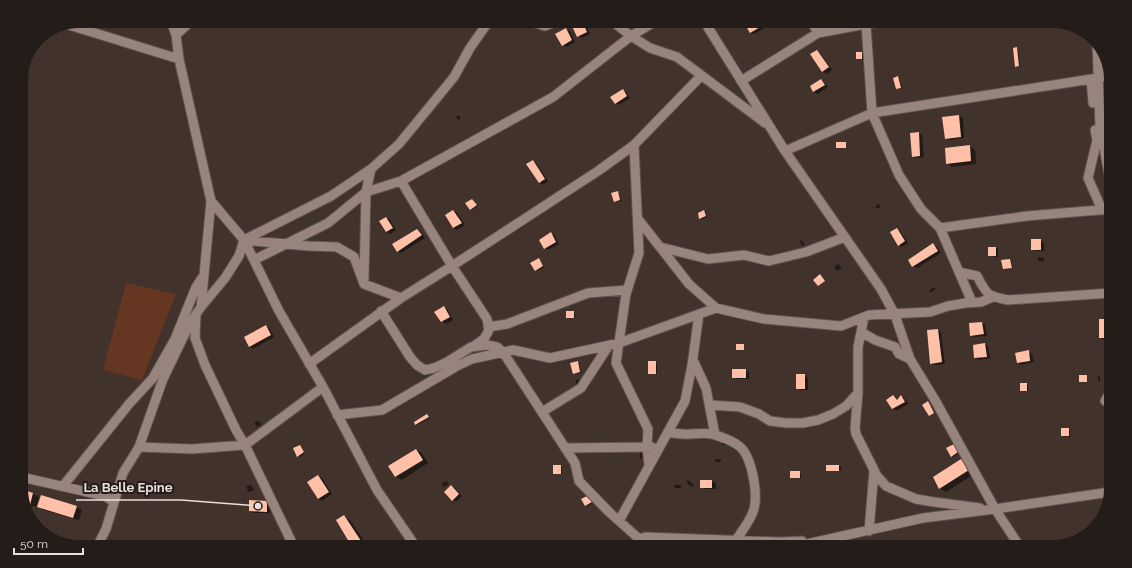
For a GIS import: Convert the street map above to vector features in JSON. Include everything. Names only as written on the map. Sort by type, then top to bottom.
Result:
[{"type":"street","points":[[79,28],[179,59]]},
{"type":"street","points":[[174,28],[176,35],[179,59],[211,200],[204,275],[195,338],[205,365],[291,540]]},
{"type":"street","points":[[176,35],[184,28]]},
{"type":"street","points":[[100,540],[106,529],[124,473],[139,447],[163,379],[190,322],[198,310],[225,278],[240,256],[244,240],[331,196],[370,169],[399,144],[454,77],[470,48],[484,28]]},
{"type":"street","points":[[621,28],[650,48],[677,57],[770,126]]},
{"type":"street","points":[[254,260],[328,223],[366,192],[401,181],[554,97],[631,36],[644,28]]},
{"type":"street","points":[[708,28],[785,151],[881,289],[895,314],[910,359],[935,400],[995,509],[1015,540]]},
{"type":"street","points":[[815,28],[818,33]]},
{"type":"street","points":[[741,81],[818,33],[845,28]]},
{"type":"street","points":[[866,28],[872,113],[899,175],[922,209],[940,228],[972,302]]},
{"type":"street","points":[[1096,53],[1095,78],[1097,140],[1088,178],[1104,206]]},
{"type":"street","points":[[309,364],[400,298],[452,266],[634,145],[701,76]]},
{"type":"street","points":[[785,151],[872,113],[1095,78]]},
{"type":"street","points":[[1095,78],[1100,127],[1104,148]]},
{"type":"street","points":[[634,145],[639,253],[627,290],[616,363],[648,429],[647,447],[649,466]]},
{"type":"street","points":[[364,284],[366,192],[370,169]]},
{"type":"street","points":[[381,311],[410,357],[416,365],[425,370],[447,362],[471,348],[484,339],[489,330],[487,319],[452,266],[401,181]]},
{"type":"street","points":[[211,200],[244,240],[279,312],[323,387],[377,490],[411,540]]},
{"type":"street","points":[[940,228],[1028,216],[1104,209]]},
{"type":"street","points":[[638,219],[689,284],[716,308],[764,319],[841,326],[869,315],[930,312],[948,306],[981,302],[993,297]]},
{"type":"street","points":[[660,246],[708,259],[744,255],[769,261],[806,252],[844,237]]},
{"type":"street","points":[[244,240],[337,247],[354,257],[364,284],[400,298]]},
{"type":"street","points":[[960,272],[977,276],[985,292],[993,297],[1008,300],[1104,293]]},
{"type":"street","points":[[63,486],[129,404],[153,378],[175,339],[196,287],[204,275]]},
{"type":"street","points":[[488,327],[507,324],[588,293],[627,290]]},
{"type":"street","points":[[337,415],[382,410],[457,366],[472,359],[513,350],[550,358],[619,343],[716,308]]},
{"type":"street","points":[[619,521],[685,401],[699,314]]},
{"type":"street","points":[[864,317],[858,347],[858,393],[855,428],[856,434],[877,476],[886,486],[916,499],[995,509]]},
{"type":"street","points":[[861,332],[875,340],[895,347],[899,354],[910,359]]},
{"type":"street","points":[[471,348],[487,345],[497,347],[503,352],[575,463],[579,481],[619,521],[638,537],[646,540]]},
{"type":"street","points":[[542,412],[581,388],[609,345]]},
{"type":"street","points":[[692,360],[706,388],[715,435]]},
{"type":"street","points":[[139,447],[192,449],[245,445],[323,387]]},
{"type":"street","points":[[710,405],[740,407],[759,414],[770,421],[803,423],[818,420],[833,414],[846,406],[858,393]]},
{"type":"street","points":[[638,537],[736,540],[754,510],[756,497],[749,460],[739,446],[715,435],[668,432]]},
{"type":"street","points":[[565,448],[660,446]]},
{"type":"street","points":[[868,531],[874,470]]},
{"type":"street","points":[[28,478],[105,496],[114,502]]},
{"type":"street","points":[[826,540],[923,518],[1104,493]]},
{"type":"shaded area","points":[[126,283],[176,294],[142,380],[103,370]]},
{"type":"building","points":[[566,28],[572,40],[562,46],[555,34]]},
{"type":"building","points":[[573,28],[585,28],[587,32],[577,37]]},
{"type":"building","points":[[747,28],[759,28],[750,33]]},
{"type":"building","points":[[1017,47],[1019,66],[1015,67],[1013,48]]},
{"type":"building","points":[[817,50],[829,67],[822,72],[810,54]]},
{"type":"building","points":[[856,52],[862,52],[862,59],[856,59]]},
{"type":"building","points":[[898,76],[901,88],[896,89],[893,78]]},
{"type":"building","points":[[821,79],[825,85],[813,92],[810,86]]},
{"type":"building","points":[[623,89],[627,96],[615,104],[610,97]]},
{"type":"building","points":[[959,115],[961,137],[945,139],[942,117]]},
{"type":"building","points":[[919,132],[920,156],[912,157],[910,133]]},
{"type":"building","points":[[836,142],[846,142],[846,148],[836,148]]},
{"type":"building","points":[[970,145],[971,161],[946,164],[945,148]]},
{"type":"building","points":[[533,160],[545,179],[539,183],[526,164]]},
{"type":"building","points":[[618,191],[620,200],[614,202],[611,193]]},
{"type":"building","points":[[472,199],[477,205],[470,210],[465,203]]},
{"type":"building","points":[[453,210],[462,223],[453,228],[445,215]]},
{"type":"building","points":[[704,210],[706,216],[699,219],[698,213]]},
{"type":"building","points":[[386,217],[393,228],[386,232],[379,221]]},
{"type":"building","points":[[897,228],[905,241],[898,246],[890,232]]},
{"type":"building","points":[[417,229],[422,235],[397,252],[392,244]]},
{"type":"building","points":[[551,232],[556,242],[544,249],[539,240]]},
{"type":"building","points":[[1031,239],[1041,239],[1041,250],[1031,250]]},
{"type":"building","points":[[933,243],[938,251],[912,267],[908,260]]},
{"type":"building","points":[[988,247],[996,247],[996,256],[988,256]]},
{"type":"building","points":[[539,258],[543,266],[535,271],[530,263]]},
{"type":"building","points":[[1010,259],[1012,268],[1003,269],[1001,260]]},
{"type":"building","points":[[820,274],[825,281],[818,286],[813,280]]},
{"type":"building","points":[[444,306],[450,317],[441,322],[434,312]]},
{"type":"building","points":[[566,311],[574,311],[574,318],[566,318]]},
{"type":"building","points":[[1099,319],[1104,319],[1104,338],[1099,338]]},
{"type":"building","points":[[982,322],[984,334],[970,336],[969,323]]},
{"type":"building","points":[[266,325],[271,335],[249,347],[244,337]]},
{"type":"building","points":[[938,329],[942,362],[930,364],[927,330]]},
{"type":"building","points":[[985,343],[987,357],[974,358],[973,345]]},
{"type":"building","points":[[736,344],[744,344],[744,350],[736,350]]},
{"type":"building","points":[[1029,350],[1030,361],[1017,363],[1015,353]]},
{"type":"building","points":[[578,361],[580,372],[573,374],[570,363]]},
{"type":"building","points":[[648,361],[656,361],[656,374],[648,374]]},
{"type":"building","points":[[732,369],[746,369],[746,378],[732,378]]},
{"type":"building","points":[[796,374],[805,374],[805,389],[796,389]]},
{"type":"building","points":[[1079,375],[1087,375],[1087,382],[1079,382]]},
{"type":"building","points":[[1020,383],[1027,383],[1027,391],[1020,391]]},
{"type":"building","points":[[893,395],[897,400],[901,395],[905,402],[892,409],[886,400]]},
{"type":"building","points":[[928,401],[934,413],[929,416],[922,405]]},
{"type":"building","points":[[427,414],[429,417],[415,425],[414,422]]},
{"type":"building","points":[[1061,428],[1069,428],[1069,436],[1061,436]]},
{"type":"building","points":[[954,444],[958,452],[951,457],[946,448]]},
{"type":"building","points":[[300,445],[304,452],[297,457],[293,448]]},
{"type":"building","points":[[416,449],[423,460],[395,477],[388,466]]},
{"type":"building","points":[[961,459],[969,470],[939,489],[933,477]]},
{"type":"building","points":[[553,465],[561,465],[561,474],[553,474]]},
{"type":"building","points":[[826,465],[839,465],[839,471],[826,471]]},
{"type":"building","points":[[790,471],[800,471],[800,478],[790,478]]},
{"type":"building","points":[[318,475],[329,492],[318,499],[307,482]]},
{"type":"building","points":[[700,480],[712,480],[712,488],[700,488]]},
{"type":"building","points":[[451,485],[459,494],[452,501],[444,492]]},
{"type":"building","points":[[28,491],[33,493],[30,503]]},
{"type":"building","points":[[41,495],[77,506],[73,518],[37,507]]},
{"type":"building","points":[[589,495],[592,502],[585,506],[581,499]]},
{"type":"building","points":[[249,500],[267,501],[267,512],[249,511]]},
{"type":"building","points":[[344,515],[360,540],[348,540],[336,520]]},
{"type":"place","name":"La Belle Epine","points":[[258,506]]}]
